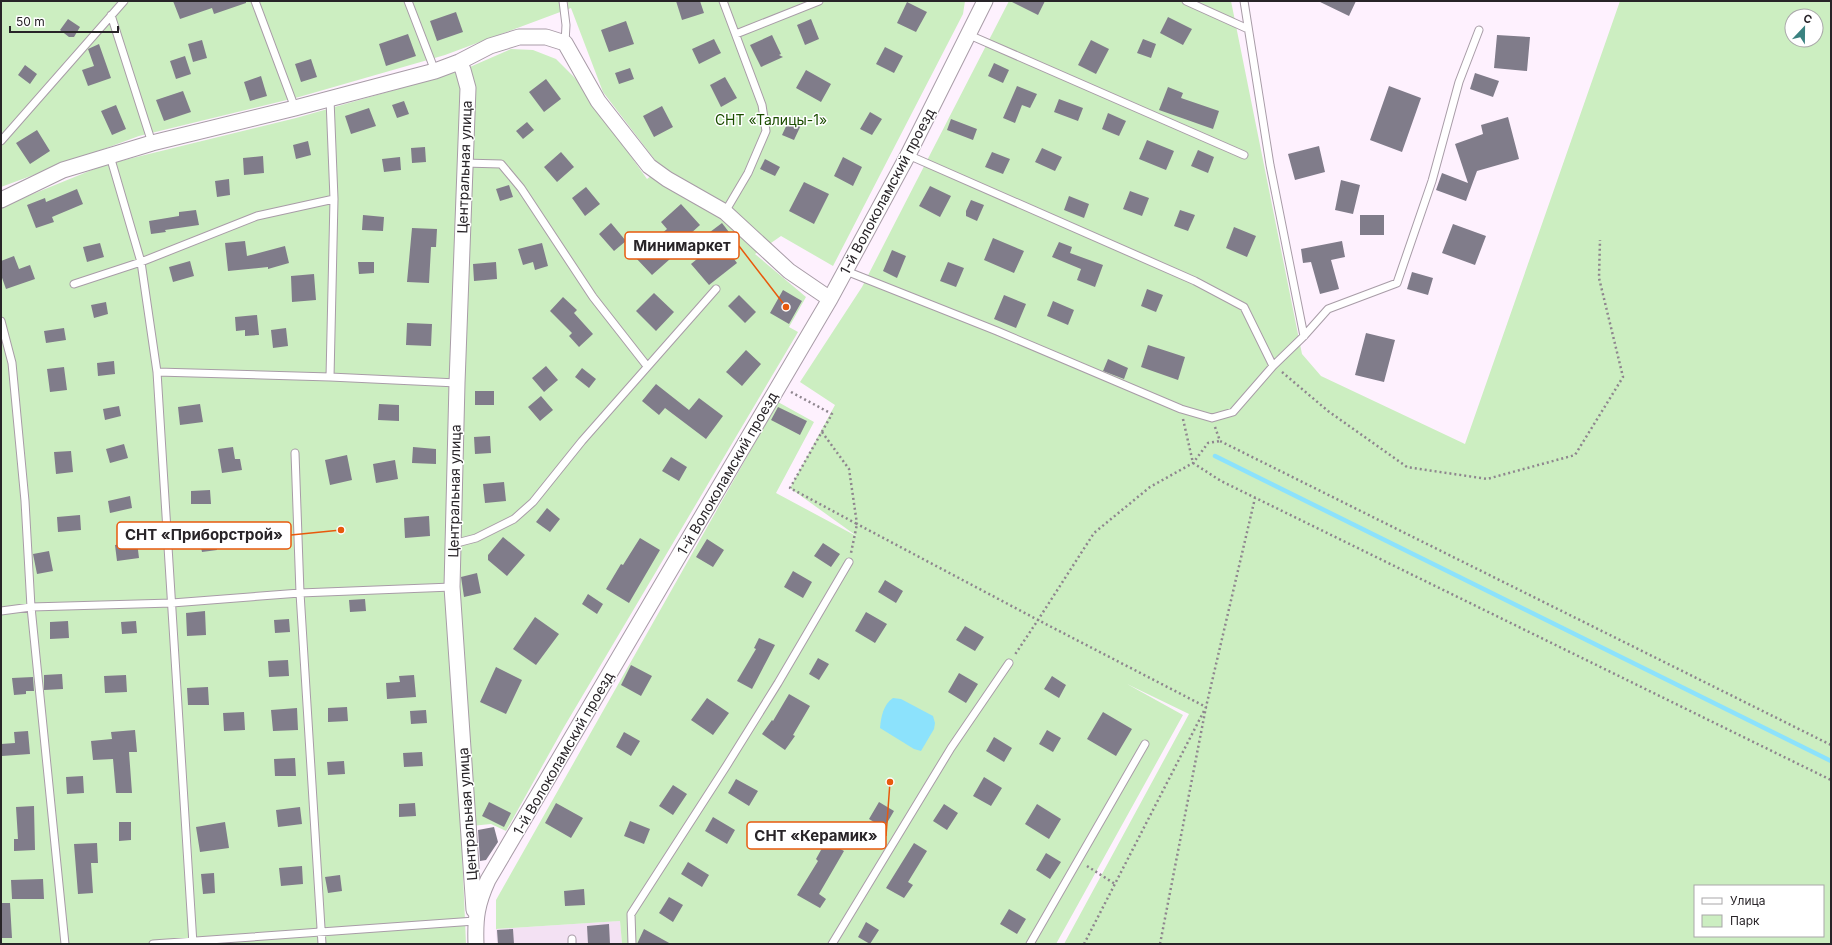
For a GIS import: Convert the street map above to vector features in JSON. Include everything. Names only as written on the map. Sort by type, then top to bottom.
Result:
[{"type":"street","name":"1-й Волоколамский проезд","points":[[476,944],[475,921],[481,897],[496,867],[846,271],[908,154],[984,1]]},
{"type":"street","points":[[1,200],[63,170],[152,143],[295,108],[435,71],[459,62],[490,46],[519,37],[546,37],[566,43],[598,101],[650,166],[666,179],[724,212],[789,271],[830,299]]},
{"type":"street","name":"Центральная улица","points":[[459,62],[468,88],[464,162],[452,587],[475,921]]},
{"type":"lane","points":[[1,141],[124,1]]},
{"type":"lane","points":[[255,1],[295,108]]},
{"type":"lane","points":[[408,1],[435,71]]},
{"type":"lane","points":[[563,1],[566,25],[566,43]]},
{"type":"lane","points":[[723,1],[762,105],[766,131],[748,173],[724,212]]},
{"type":"lane","points":[[736,34],[819,1]]},
{"type":"lane","points":[[1186,1],[1248,29]]},
{"type":"lane","points":[[1244,1],[1270,165],[1304,336]]},
{"type":"lane","points":[[111,15],[152,143]]},
{"type":"lane","points":[[846,271],[1181,409],[1212,418],[1233,412],[1273,366],[1304,336],[1328,309],[1397,283],[1432,181],[1459,82],[1479,30]]},
{"type":"lane","points":[[967,34],[1244,155]]},
{"type":"lane","points":[[330,99],[334,199],[330,377]]},
{"type":"lane","points":[[908,154],[1195,281],[1244,307],[1273,366]]},
{"type":"lane","points":[[110,156],[141,262],[157,372],[193,943]]},
{"type":"lane","points":[[464,162],[501,164],[521,188],[592,297],[647,366]]},
{"type":"lane","points":[[74,284],[141,262],[257,216],[334,199]]},
{"type":"lane","points":[[453,544],[476,538],[501,525],[514,518],[532,502],[647,366],[716,289]]},
{"type":"lane","points":[[1,321],[12,371],[25,501],[30,607],[65,944]]},
{"type":"lane","points":[[157,372],[330,377],[457,383]]},
{"type":"lane","points":[[294,453],[300,593],[322,944]]},
{"type":"lane","points":[[632,944],[631,914],[740,745],[849,562]]},
{"type":"lane","points":[[1,610],[30,607],[172,603],[300,593],[452,587]]},
{"type":"lane","points":[[832,944],[951,748],[1009,663]]},
{"type":"lane","points":[[1030,944],[1145,744]]},
{"type":"lane","points":[[153,944],[193,943],[320,931],[475,921]]},
{"type":"path","points":[[1273,366],[1328,411],[1407,467],[1487,479],[1575,455],[1623,377],[1599,278],[1600,240]]},
{"type":"path","points":[[779,385],[832,414],[790,488],[1038,620],[1206,707]]},
{"type":"path","points":[[1181,409],[1193,463],[1221,481],[1831,780]]},
{"type":"path","points":[[1212,418],[1220,442]]},
{"type":"path","points":[[822,432],[849,469],[857,524],[849,562]]},
{"type":"path","points":[[1009,663],[1094,533],[1150,488],[1193,463],[1208,442],[1220,442],[1831,745]]},
{"type":"path","points":[[1160,944],[1206,707],[1255,498]]},
{"type":"path","points":[[1084,944],[1206,707]]},
{"type":"path","points":[[1078,860],[1115,884]]},
{"type":"shaded area","points":[[620,921],[622,944],[497,944],[496,929]]},
{"type":"green space","name":"СНТ «Талицы-1»","points":[[1,1],[965,1],[963,14],[833,266],[781,236],[755,254],[806,297],[789,327],[798,332],[564,727],[506,831],[491,824],[461,827],[466,944],[1,944],[1,207],[104,165],[296,118],[419,83],[463,70],[511,49],[533,50],[556,59],[576,79],[647,179],[661,168],[603,92],[571,8],[445,55],[299,97],[139,136],[1,187]]},
{"type":"green space","points":[[1009,1],[1231,1],[1302,354],[1321,376],[1465,444],[1620,1],[1831,1],[1831,944],[1064,944],[1189,714],[1127,684],[1183,715],[1056,944],[622,944],[620,921],[496,929],[496,900],[778,402],[814,422],[776,493],[858,537],[790,488],[835,405],[800,382],[862,287]]},
{"type":"water","points":[[893,698],[901,699],[933,716],[935,723],[934,729],[921,751],[914,749],[880,728],[885,708]]},
{"type":"building","points":[[173,1],[246,1],[246,3],[214,14],[212,8],[180,19]]},
{"type":"building","points":[[676,1],[700,1],[704,13],[682,20]]},
{"type":"building","points":[[1010,1],[1045,1],[1038,15]]},
{"type":"building","points":[[1318,1],[1356,1],[1349,16]]},
{"type":"building","points":[[907,2],[927,12],[916,32],[897,23]]},
{"type":"building","points":[[456,12],[463,32],[437,41],[430,21]]},
{"type":"building","points":[[1168,17],[1192,29],[1183,45],[1160,33]]},
{"type":"building","points":[[68,19],[80,27],[74,37],[69,37],[60,30]]},
{"type":"building","points":[[811,19],[819,39],[805,45],[797,25]]},
{"type":"building","points":[[626,21],[634,44],[609,52],[601,30]]},
{"type":"building","points":[[408,34],[416,56],[386,66],[379,44]]},
{"type":"building","points":[[772,35],[781,54],[779,55],[783,57],[761,67],[750,45]]},
{"type":"building","points":[[1497,35],[1530,37],[1527,71],[1494,68]]},
{"type":"building","points":[[714,39],[721,53],[699,64],[692,49]]},
{"type":"building","points":[[1143,39],[1156,44],[1151,58],[1137,53]]},
{"type":"building","points":[[202,40],[207,58],[193,62],[188,44]]},
{"type":"building","points":[[1091,40],[1109,49],[1096,74],[1078,65]]},
{"type":"building","points":[[99,44],[111,78],[88,86],[82,70],[94,66],[88,49]]},
{"type":"building","points":[[885,47],[903,56],[894,73],[876,64]]},
{"type":"building","points":[[185,56],[191,74],[176,79],[170,61]]},
{"type":"building","points":[[311,59],[317,77],[301,82],[295,64]]},
{"type":"building","points":[[994,63],[1009,70],[1003,83],[988,76]]},
{"type":"building","points":[[25,65],[37,74],[30,84],[18,75]]},
{"type":"building","points":[[630,68],[634,79],[619,84],[615,73]]},
{"type":"building","points":[[806,70],[831,84],[821,102],[796,88]]},
{"type":"building","points":[[1475,73],[1499,81],[1493,97],[1470,89]]},
{"type":"building","points":[[261,76],[267,96],[250,101],[244,82]]},
{"type":"building","points":[[725,77],[737,98],[721,107],[710,85]]},
{"type":"building","points":[[546,79],[561,99],[544,112],[529,92]]},
{"type":"building","points":[[1017,86],[1037,94],[1030,108],[1022,105],[1015,123],[1003,118]]},
{"type":"building","points":[[1389,86],[1421,98],[1402,152],[1370,140]]},
{"type":"building","points":[[1168,87],[1183,93],[1181,98],[1219,111],[1213,129],[1159,110]]},
{"type":"building","points":[[183,91],[191,112],[164,121],[156,100]]},
{"type":"building","points":[[1059,99],[1083,108],[1078,121],[1054,112]]},
{"type":"building","points":[[404,101],[409,114],[397,118],[392,105]]},
{"type":"building","points":[[116,105],[126,129],[112,135],[101,111]]},
{"type":"building","points":[[662,106],[673,127],[654,137],[643,116]]},
{"type":"building","points":[[369,108],[376,126],[351,134],[345,116]]},
{"type":"building","points":[[870,112],[882,119],[872,135],[860,129]]},
{"type":"building","points":[[1108,113],[1126,121],[1119,136],[1102,129]]},
{"type":"building","points":[[1508,117],[1519,159],[1477,171],[1466,201],[1436,190],[1442,173],[1468,183],[1455,144],[1483,134],[1481,125]]},
{"type":"building","points":[[951,119],[977,129],[973,140],[947,130]]},
{"type":"building","points":[[789,120],[801,125],[794,140],[782,135]]},
{"type":"building","points":[[527,122],[534,130],[523,139],[516,131]]},
{"type":"building","points":[[37,130],[50,151],[30,164],[16,143]]},
{"type":"building","points":[[1147,140],[1174,151],[1166,170],[1139,159]]},
{"type":"building","points":[[308,141],[311,155],[296,159],[293,145]]},
{"type":"building","points":[[1319,146],[1325,172],[1295,180],[1288,154]]},
{"type":"building","points":[[425,147],[426,162],[412,163],[411,148]]},
{"type":"building","points":[[1042,148],[1062,157],[1055,171],[1035,162]]},
{"type":"building","points":[[1198,150],[1214,157],[1208,173],[1191,166]]},
{"type":"building","points":[[561,152],[574,167],[557,182],[544,167]]},
{"type":"building","points":[[992,152],[1010,159],[1003,174],[985,167]]},
{"type":"building","points":[[263,156],[264,173],[244,175],[243,158]]},
{"type":"building","points":[[400,157],[401,170],[384,172],[382,159]]},
{"type":"building","points":[[843,157],[862,167],[853,186],[834,176]]},
{"type":"building","points":[[765,159],[780,167],[775,176],[760,169]]},
{"type":"building","points":[[229,179],[230,195],[217,197],[215,181]]},
{"type":"building","points":[[1341,180],[1360,185],[1353,214],[1335,210]]},
{"type":"building","points":[[804,182],[829,194],[814,224],[789,211]]},
{"type":"building","points":[[509,185],[513,197],[500,201],[496,189]]},
{"type":"building","points":[[930,186],[951,196],[940,217],[919,206]]},
{"type":"building","points":[[586,187],[600,204],[585,216],[572,198]]},
{"type":"building","points":[[77,189],[83,204],[52,217],[54,222],[36,228],[27,205],[45,198],[46,202]]},
{"type":"building","points":[[1130,191],[1149,198],[1142,216],[1123,209]]},
{"type":"building","points":[[1069,196],[1089,204],[1084,218],[1064,210]]},
{"type":"building","points":[[971,200],[984,205],[977,221],[966,216],[966,211]]},
{"type":"building","points":[[681,204],[700,225],[667,255],[670,259],[652,275],[635,257],[667,229],[661,222]]},
{"type":"building","points":[[196,210],[199,225],[165,230],[166,232],[151,234],[149,221],[179,216],[179,212]]},
{"type":"building","points":[[1180,210],[1195,215],[1188,231],[1174,226]]},
{"type":"building","points":[[363,215],[384,217],[383,231],[362,230]]},
{"type":"building","points":[[1360,215],[1384,215],[1384,235],[1360,235]]},
{"type":"building","points":[[611,223],[626,241],[614,251],[599,234]]},
{"type":"building","points":[[722,223],[735,240],[726,248],[737,263],[709,285],[691,264],[714,245],[706,235]]},
{"type":"building","points":[[1453,224],[1486,236],[1475,265],[1442,253]]},
{"type":"building","points":[[1234,227],[1256,236],[1247,257],[1226,248]]},
{"type":"building","points":[[412,228],[437,229],[436,247],[431,247],[429,283],[407,282]]},
{"type":"building","points":[[993,238],[1024,251],[1014,273],[984,260]]},
{"type":"building","points":[[245,241],[247,256],[285,246],[289,263],[268,269],[268,267],[228,271],[225,243]]},
{"type":"building","points":[[1342,241],[1345,257],[1331,260],[1339,289],[1320,294],[1311,262],[1303,263],[1301,249]]},
{"type":"building","points":[[1059,242],[1072,247],[1070,253],[1103,265],[1095,287],[1077,280],[1081,269],[1052,257]]},
{"type":"building","points":[[100,243],[104,257],[87,262],[83,247]]},
{"type":"building","points":[[542,243],[548,266],[535,270],[533,262],[523,265],[518,249]]},
{"type":"building","points":[[892,250],[906,256],[897,278],[883,271]]},
{"type":"building","points":[[14,256],[19,269],[30,265],[35,279],[6,289],[1,275],[1,261]]},
{"type":"building","points":[[190,261],[194,276],[173,282],[169,267]]},
{"type":"building","points":[[358,262],[374,262],[374,273],[359,274]]},
{"type":"building","points":[[496,262],[497,279],[474,281],[473,264]]},
{"type":"building","points":[[948,262],[964,268],[956,287],[940,281]]},
{"type":"building","points":[[1412,272],[1433,278],[1428,295],[1407,289]]},
{"type":"building","points":[[314,274],[316,300],[292,302],[291,276]]},
{"type":"building","points":[[1147,289],[1163,295],[1156,312],[1141,306]]},
{"type":"building","points":[[783,290],[802,301],[789,324],[770,313]]},
{"type":"building","points":[[654,293],[674,312],[656,331],[636,311]]},
{"type":"building","points":[[739,295],[756,312],[745,323],[728,306]]},
{"type":"building","points":[[1004,295],[1026,304],[1016,328],[994,319]]},
{"type":"building","points":[[563,297],[577,310],[574,313],[593,334],[579,347],[569,336],[572,333],[550,311]]},
{"type":"building","points":[[1053,301],[1074,310],[1068,325],[1047,316]]},
{"type":"building","points":[[106,302],[108,314],[94,318],[91,305]]},
{"type":"building","points":[[257,315],[259,335],[245,336],[245,330],[236,331],[235,317]]},
{"type":"building","points":[[407,323],[432,324],[431,346],[406,345]]},
{"type":"building","points":[[64,328],[66,340],[46,343],[44,331]]},
{"type":"building","points":[[286,328],[288,346],[273,348],[271,330]]},
{"type":"building","points":[[1366,333],[1395,340],[1384,382],[1355,375]]},
{"type":"building","points":[[1148,345],[1185,357],[1178,380],[1141,367]]},
{"type":"building","points":[[746,350],[761,364],[742,386],[726,372]]},
{"type":"building","points":[[1108,359],[1128,368],[1124,379],[1103,371]]},
{"type":"building","points":[[114,361],[115,374],[98,376],[97,363]]},
{"type":"building","points":[[546,366],[558,380],[544,392],[532,378]]},
{"type":"building","points":[[64,367],[67,390],[50,392],[47,369]]},
{"type":"building","points":[[582,368],[596,379],[589,388],[575,377]]},
{"type":"building","points":[[656,384],[689,410],[699,398],[723,416],[706,439],[665,408],[659,415],[642,401]]},
{"type":"building","points":[[475,391],[494,391],[494,405],[475,405]]},
{"type":"building","points":[[541,396],[553,410],[540,421],[528,407]]},
{"type":"building","points":[[200,404],[203,422],[180,425],[178,407]]},
{"type":"building","points":[[379,404],[399,405],[399,421],[378,420]]},
{"type":"building","points":[[119,406],[121,416],[105,420],[103,409]]},
{"type":"building","points":[[778,407],[807,421],[800,435],[771,420]]},
{"type":"building","points":[[490,436],[491,453],[475,454],[474,437]]},
{"type":"building","points":[[124,444],[128,458],[110,463],[106,449]]},
{"type":"building","points":[[233,447],[235,459],[240,459],[242,470],[222,473],[218,449]]},
{"type":"building","points":[[413,447],[436,449],[436,464],[412,463]]},
{"type":"building","points":[[71,451],[73,472],[56,474],[54,452]]},
{"type":"building","points":[[347,455],[352,480],[330,485],[325,460]]},
{"type":"building","points":[[671,457],[687,467],[679,481],[662,471]]},
{"type":"building","points":[[395,460],[398,479],[376,483],[373,464]]},
{"type":"building","points":[[504,482],[506,501],[485,503],[483,484]]},
{"type":"building","points":[[210,490],[211,504],[191,504],[191,491]]},
{"type":"building","points":[[130,496],[132,508],[110,513],[108,501]]},
{"type":"building","points":[[547,508],[560,519],[550,532],[536,522]]},
{"type":"building","points":[[80,515],[81,530],[58,532],[57,517]]},
{"type":"building","points":[[429,516],[430,536],[405,538],[404,518]]},
{"type":"building","points":[[215,536],[217,550],[202,552],[199,539]]},
{"type":"building","points":[[503,537],[525,555],[507,576],[488,560],[488,555]]},
{"type":"building","points":[[640,538],[660,550],[629,603],[606,589],[621,564],[623,565]]},
{"type":"building","points":[[707,539],[724,550],[713,567],[696,557]]},
{"type":"building","points":[[137,542],[139,558],[117,561],[115,545]]},
{"type":"building","points":[[823,543],[840,554],[831,567],[814,556]]},
{"type":"building","points":[[49,551],[53,571],[37,574],[33,554]]},
{"type":"building","points":[[793,571],[812,582],[803,598],[784,587]]},
{"type":"building","points":[[477,573],[481,593],[464,597],[461,577]]},
{"type":"building","points":[[885,580],[903,591],[896,603],[878,592]]},
{"type":"building","points":[[588,594],[603,604],[597,614],[582,604]]},
{"type":"building","points":[[365,599],[366,611],[350,612],[349,600]]},
{"type":"building","points":[[205,611],[206,635],[187,636],[186,613]]},
{"type":"building","points":[[866,612],[887,624],[875,643],[855,631]]},
{"type":"building","points":[[535,617],[559,634],[536,665],[513,649]]},
{"type":"building","points":[[289,619],[290,632],[275,633],[274,620]]},
{"type":"building","points":[[68,621],[69,638],[50,639],[50,622]]},
{"type":"building","points":[[136,621],[137,633],[122,634],[121,622]]},
{"type":"building","points":[[965,626],[984,637],[975,651],[956,640]]},
{"type":"building","points":[[759,638],[775,645],[752,689],[737,681],[756,649],[754,648]]},
{"type":"building","points":[[818,658],[829,664],[819,680],[809,674]]},
{"type":"building","points":[[288,660],[289,676],[269,677],[268,661]]},
{"type":"building","points":[[631,665],[652,676],[641,696],[621,685]]},
{"type":"building","points":[[496,667],[522,680],[506,714],[480,702]]},
{"type":"building","points":[[959,673],[978,684],[966,703],[948,692]]},
{"type":"building","points":[[62,674],[63,689],[44,690],[44,675]]},
{"type":"building","points":[[126,675],[127,692],[105,693],[104,676]]},
{"type":"building","points":[[414,675],[416,697],[387,699],[386,683],[400,682],[399,676]]},
{"type":"building","points":[[1052,676],[1066,685],[1059,698],[1044,689]]},
{"type":"building","points":[[33,677],[34,691],[26,691],[26,694],[14,695],[12,678]]},
{"type":"building","points":[[208,687],[209,705],[188,705],[187,688]]},
{"type":"building","points":[[789,694],[810,706],[793,735],[795,736],[785,750],[762,734],[772,720],[773,721]]},
{"type":"building","points":[[707,698],[729,713],[713,735],[691,720]]},
{"type":"building","points":[[347,707],[348,721],[328,722],[328,708]]},
{"type":"building","points":[[297,708],[298,730],[273,731],[271,710]]},
{"type":"building","points":[[426,710],[427,723],[411,724],[410,711]]},
{"type":"building","points":[[244,712],[245,730],[224,731],[223,713]]},
{"type":"building","points":[[1103,712],[1132,729],[1116,756],[1087,739]]},
{"type":"building","points":[[135,730],[137,752],[129,752],[132,793],[116,793],[113,759],[93,760],[91,741],[112,739],[111,732]]},
{"type":"building","points":[[1047,730],[1061,738],[1053,752],[1039,744]]},
{"type":"building","points":[[28,731],[30,754],[2,756],[1,744],[15,743],[14,732]]},
{"type":"building","points":[[624,732],[640,741],[631,756],[616,747]]},
{"type":"building","points":[[994,737],[1012,748],[1004,762],[986,751]]},
{"type":"building","points":[[422,752],[423,766],[404,767],[403,753]]},
{"type":"building","points":[[295,758],[296,776],[275,776],[274,759]]},
{"type":"building","points":[[344,761],[345,774],[328,775],[327,762]]},
{"type":"building","points":[[83,776],[84,793],[67,794],[66,777]]},
{"type":"building","points":[[984,777],[1002,788],[991,806],[973,796]]},
{"type":"building","points":[[736,779],[758,791],[749,806],[728,793]]},
{"type":"building","points":[[673,785],[687,794],[673,815],[659,806]]},
{"type":"building","points":[[489,802],[511,813],[504,827],[482,816]]},
{"type":"building","points":[[879,802],[894,811],[884,828],[869,819]]},
{"type":"building","points":[[415,803],[416,816],[399,817],[399,804]]},
{"type":"building","points":[[556,803],[583,818],[571,838],[545,823]]},
{"type":"building","points":[[944,804],[958,813],[947,830],[933,821]]},
{"type":"building","points":[[1037,804],[1061,819],[1049,839],[1025,824]]},
{"type":"building","points":[[34,806],[35,850],[14,851],[14,839],[18,839],[16,807]]},
{"type":"building","points":[[300,807],[302,824],[278,827],[276,810]]},
{"type":"building","points":[[713,817],[735,830],[727,844],[705,831]]},
{"type":"building","points":[[630,821],[650,829],[644,844],[624,836]]},
{"type":"building","points":[[119,822],[131,822],[131,840],[119,841]]},
{"type":"building","points":[[225,822],[229,848],[200,852],[196,827]]},
{"type":"building","points":[[494,827],[498,842],[486,860],[480,861],[478,830]]},
{"type":"building","points":[[826,841],[844,851],[819,894],[826,899],[820,908],[797,895],[818,861],[816,859]]},
{"type":"building","points":[[97,843],[98,863],[91,863],[93,893],[78,894],[74,844]]},
{"type":"building","points":[[914,843],[927,851],[908,882],[913,885],[904,898],[886,888]]},
{"type":"building","points":[[1046,853],[1061,862],[1050,879],[1036,870]]},
{"type":"building","points":[[688,862],[709,875],[702,887],[681,874]]},
{"type":"building","points":[[302,866],[303,884],[281,886],[279,868]]},
{"type":"building","points":[[214,873],[215,893],[203,894],[201,874]]},
{"type":"building","points":[[340,875],[342,891],[328,893],[325,877]]},
{"type":"building","points":[[43,879],[44,899],[12,899],[11,880]]},
{"type":"building","points":[[584,889],[585,905],[565,906],[564,891]]},
{"type":"building","points":[[669,897],[683,905],[673,922],[659,913]]},
{"type":"building","points":[[1,903],[10,903],[12,938],[1,938]]},
{"type":"building","points":[[1009,909],[1026,919],[1017,934],[1000,924]]},
{"type":"building","points":[[866,922],[879,930],[870,944],[858,937]]},
{"type":"building","points":[[609,924],[610,944],[588,944],[587,926]]},
{"type":"building","points":[[513,929],[514,944],[498,944],[497,930]]},
{"type":"building","points":[[644,929],[671,944],[637,944]]},
{"type":"waterway","points":[[1215,456],[1831,761]]},
{"type":"place","name":"Минимаркет","points":[[786,307]]},
{"type":"place","name":"СНТ «Приборстрой»","points":[[341,530]]},
{"type":"place","name":"СНТ «Керамик»","points":[[890,782]]}]
